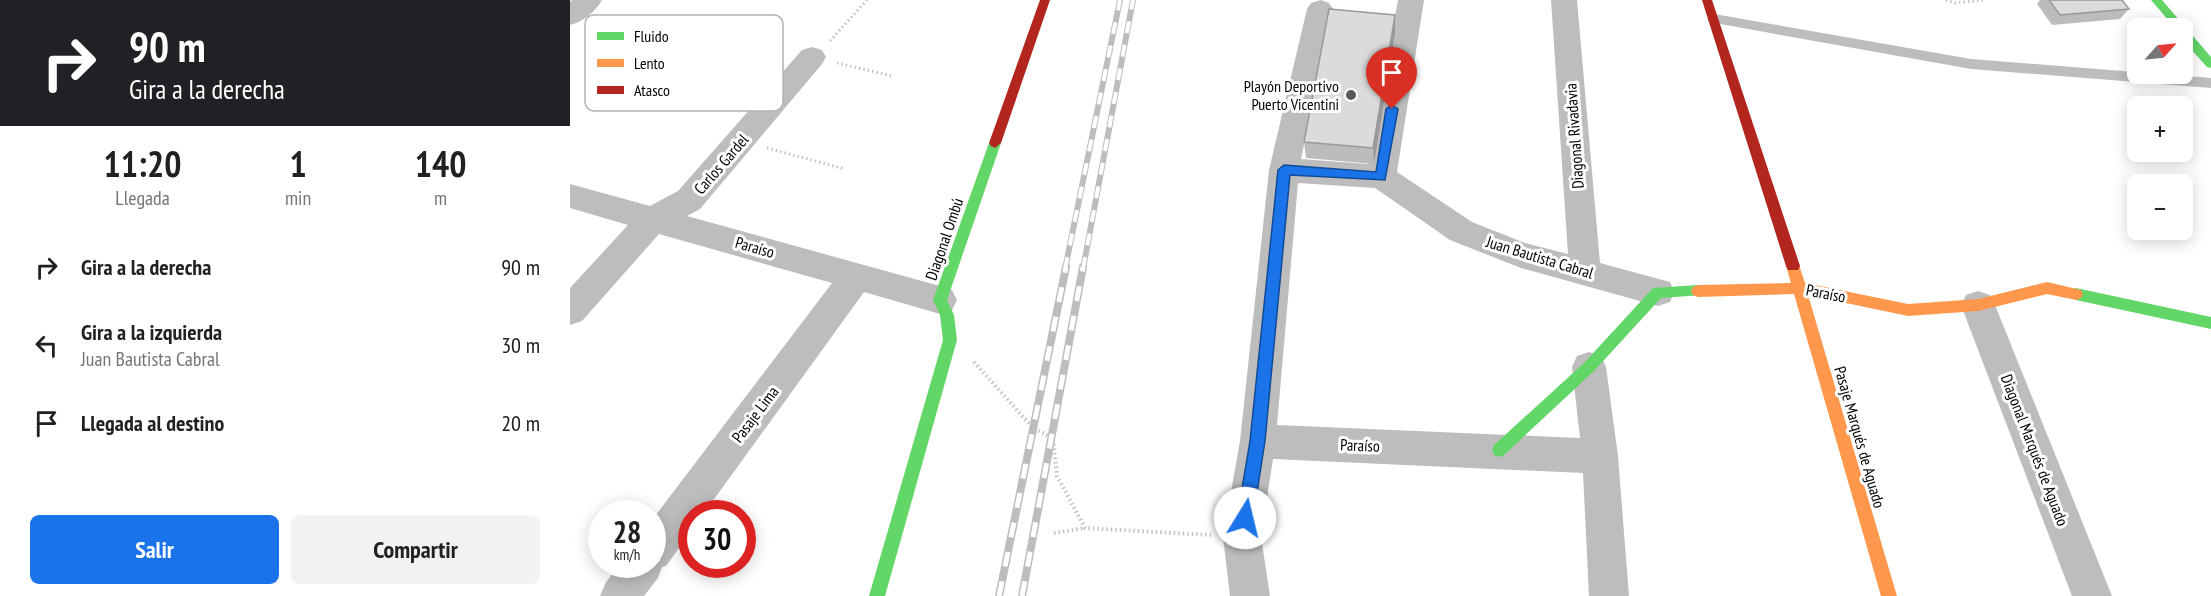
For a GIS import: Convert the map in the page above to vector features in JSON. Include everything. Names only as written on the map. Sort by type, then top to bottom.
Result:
[{"type":"street","points":[[570,16],[589,0]]},
{"type":"street","name":"Diagonal Ombú","points":[[877,596],[950,340],[947,315],[940,300],[1045,0]]},
{"type":"street","name":"Diagonal Rivadavia","points":[[1564,0],[1585,272]]},
{"type":"street","points":[[1707,0],[1800,288]]},
{"type":"street","points":[[2156,0],[2172,18]]},
{"type":"street","points":[[1250,596],[1242,537],[1258,441],[1284,170],[1323,7]]},
{"type":"street","points":[[1284,170],[1381,177],[1401,12]]},
{"type":"street","points":[[2193,43],[2211,64]]},
{"type":"street","name":"Carlos Gardel","points":[[783,91],[812,57]]},
{"type":"street","name":"Carlos Gardel","points":[[570,311],[653,219],[689,200],[766,111]]},
{"type":"street","name":"Juan Bautista Cabral","points":[[1381,177],[1461,231],[1521,255],[1658,292]]},
{"type":"street","name":"Paraíso","points":[[570,196],[940,300]]},
{"type":"street","name":"Pasaje Lima","points":[[666,533],[857,276]]},
{"type":"street","name":"Paraíso","points":[[1658,292],[1800,288],[1908,310],[1978,305],[2047,288],[2211,323]]},
{"type":"street","name":"Pasaje Marqués de Aguado","points":[[1800,288],[1889,596]]},
{"type":"street","points":[[1499,450],[1589,367],[1658,292]]},
{"type":"street","name":"Diagonal Marqués de Aguado","points":[[1978,305],[2092,596]]},
{"type":"street","points":[[1589,367],[1600,456],[1610,596]]},
{"type":"street","name":"Paraíso","points":[[1258,441],[1600,456]]},
{"type":"street","points":[[620,596],[634,578]]},
{"type":"lane","points":[[1714,19],[1971,64],[2211,83]]},
{"type":"path","points":[[812,57],[844,28],[867,0]]},
{"type":"path","points":[[1946,0],[1954,3],[1985,0]]},
{"type":"path","points":[[812,57],[892,76]]},
{"type":"path","points":[[741,141],[845,169]]},
{"type":"path","points":[[950,340],[976,363],[1033,428],[1053,438],[1057,476],[1085,528]]},
{"type":"path","points":[[1054,533],[1085,528],[1242,537]]},
{"type":"building","points":[[2049,0],[2122,0],[2129,9],[2060,15]]},
{"type":"building","name":"Playón Deportivo Puerto Vicentini","points":[[1329,9],[1395,15],[1373,148],[1304,142]]},
{"type":"railway","points":[[1065,269],[1120,0]]},
{"type":"railway","points":[[1083,269],[1133,0]]},
{"type":"railway","points":[[999,596],[1066,267]]},
{"type":"railway","points":[[1022,596],[1083,267]]},
{"type":"traffic: fast","points":[[2156,0],[2172,18]]},
{"type":"traffic: fast","points":[[2193,44],[2211,64]]},
{"type":"traffic: fast","points":[[877,596],[950,340],[947,315],[940,300],[995,143]]},
{"type":"traffic: fast","points":[[1499,450],[1589,367],[1658,292],[1698,291]]},
{"type":"traffic: fast","points":[[2076,294],[2211,323]]},
{"type":"traffic: slow","points":[[1793,266],[1889,596]]},
{"type":"traffic: slow","points":[[1698,291],[1800,288],[1908,310],[1978,305],[2047,288],[2076,294]]},
{"type":"traffic: jam","points":[[995,143],[1045,0]]},
{"type":"traffic: jam","points":[[1707,0],[1793,266]]},
{"type":"place","name":"Playón Deportivo Puerto Vicentini","points":[[1351,95]]},
{"type":"route","points":[[1245,518],[1258,441],[1284,170],[1381,177],[1392,109]]}]
